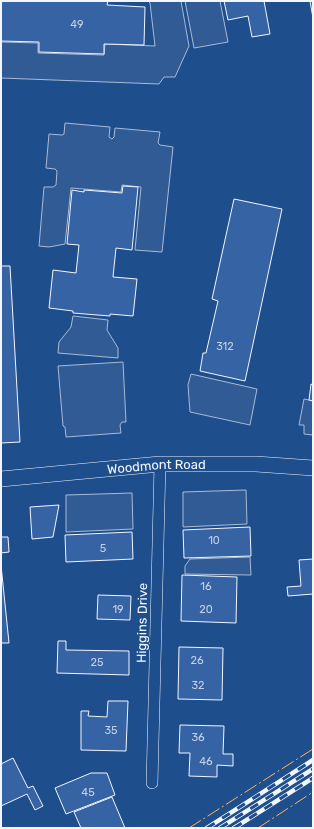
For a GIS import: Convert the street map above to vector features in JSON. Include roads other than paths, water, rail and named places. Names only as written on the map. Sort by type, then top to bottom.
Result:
[{"type":"main road","name":"Woodmont Road","points":[[1,479],[160,464],[256,464],[313,468]]},
{"type":"street","name":"Higgins Drive","points":[[152,783],[160,464]]},
{"type":"railway","points":[[207,828],[313,760]]},
{"type":"railway","points":[[220,828],[313,769]]},
{"type":"railway","points":[[234,828],[313,778]]}]
